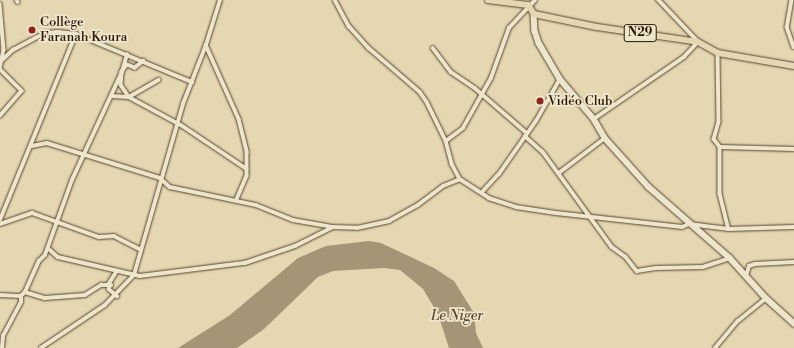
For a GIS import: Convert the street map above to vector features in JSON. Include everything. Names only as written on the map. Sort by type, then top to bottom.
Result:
[{"type":"main road","points":[[488,0],[528,5],[534,14]]},
{"type":"main road","name":"N29","points":[[534,14],[597,27],[698,42],[718,53],[794,66]]},
{"type":"street","points":[[41,348],[117,296],[134,275],[160,178],[220,0]]},
{"type":"street","points":[[335,0],[349,26],[369,48],[420,92],[446,141],[452,164],[460,179],[483,192],[489,198],[516,207],[682,227],[689,224],[729,229],[794,227]]},
{"type":"street","points":[[446,141],[463,128],[483,95],[509,28],[528,5],[535,0]]},
{"type":"street","points":[[594,119],[684,57],[698,42],[658,0]]},
{"type":"street","points":[[792,0],[787,27],[794,47]]},
{"type":"street","points":[[0,4],[0,69],[22,92],[0,116]]},
{"type":"street","points":[[534,14],[535,31],[539,43],[560,79],[594,119],[605,138],[649,187],[689,224],[730,258],[766,298],[794,323]]},
{"type":"street","points":[[1,61],[13,50],[45,33],[76,34],[192,82]]},
{"type":"street","points":[[0,220],[32,146],[76,34]]},
{"type":"street","points":[[206,45],[239,119],[247,152],[247,176],[237,200]]},
{"type":"street","points":[[433,48],[451,72],[483,95],[543,152],[592,216],[612,247],[626,257],[637,271],[703,267],[730,258]]},
{"type":"street","points":[[718,53],[719,122],[714,140],[720,148],[720,194],[729,229]]},
{"type":"street","points":[[2,348],[3,336],[21,302],[21,296],[25,292],[39,261],[45,255],[57,220],[85,153],[122,72],[127,55]]},
{"type":"street","points":[[129,97],[121,85],[122,72],[127,65],[135,68],[144,62]]},
{"type":"street","points":[[483,192],[499,174],[526,135],[560,79]]},
{"type":"street","points":[[129,97],[159,80]]},
{"type":"street","points":[[111,96],[129,97],[224,152],[247,169]]},
{"type":"street","points":[[559,173],[605,138]]},
{"type":"street","points":[[32,146],[47,143],[85,153],[160,178],[170,187],[208,197],[237,200],[267,208],[293,220],[333,227],[357,228],[389,221],[418,205],[443,186],[460,179]]},
{"type":"street","points":[[720,148],[794,149]]},
{"type":"street","points":[[0,224],[32,212],[57,220],[98,237],[114,236],[140,249]]},
{"type":"street","points":[[48,248],[58,257],[116,272],[134,275],[245,263],[295,246],[333,227]]},
{"type":"street","points":[[746,276],[749,266],[755,264],[794,262]]},
{"type":"street","points":[[108,285],[116,272]]},
{"type":"street","points":[[25,292],[45,298],[85,295],[101,285],[108,285]]},
{"type":"street","points":[[108,285],[111,285],[109,289],[117,296]]},
{"type":"street","points":[[0,295],[21,296]]},
{"type":"street","points":[[716,348],[738,322],[766,298]]},
{"type":"water","name":"Le Niger","points":[[369,241],[381,243],[434,268],[454,281],[474,313],[476,333],[483,348],[449,348],[438,314],[423,289],[400,270],[384,268],[333,271],[318,277],[264,329],[237,348],[178,348],[230,315],[298,258],[326,246]]},
{"type":"place","name":"Collège Faranah Koura","points":[[32,30]]},
{"type":"place","name":"Vidéo Club","points":[[540,101]]}]
